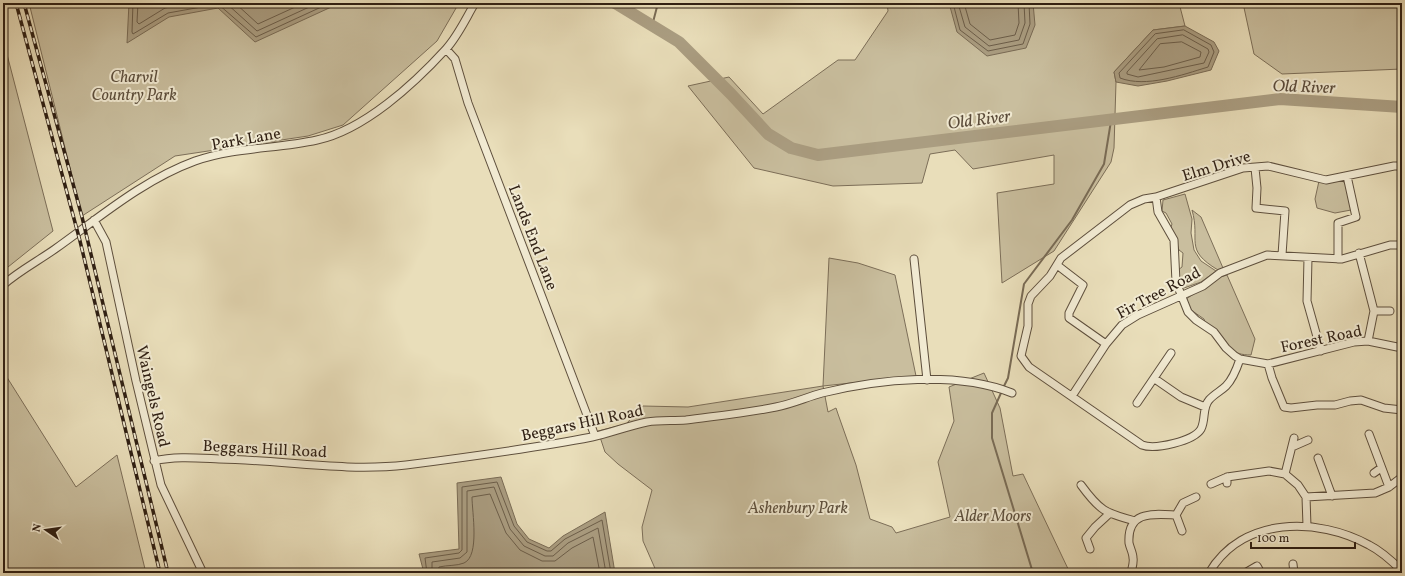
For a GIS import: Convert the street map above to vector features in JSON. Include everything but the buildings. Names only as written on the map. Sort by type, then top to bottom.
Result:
[{"type":"street","name":"Park Lane","points":[[3,285],[94,220],[156,179],[197,161],[234,152],[318,140],[350,128],[377,110],[401,91],[446,49],[475,3]]},
{"type":"street","name":"Lands End Lane","points":[[446,49],[455,59],[468,103],[595,436]]},
{"type":"street","name":"Elm Drive","points":[[1057,266],[1067,252],[1126,207],[1144,199],[1156,197],[1243,168],[1268,166],[1326,180],[1394,166],[1402,166]]},
{"type":"street","points":[[1255,168],[1257,188],[1256,208],[1285,211],[1282,255],[1338,259],[1390,245],[1402,245]]},
{"type":"street","points":[[1338,259],[1338,223],[1356,217],[1347,176]]},
{"type":"street","points":[[1156,197],[1158,212],[1174,240],[1176,282],[1180,296],[1191,316],[1214,332],[1230,353],[1240,359],[1268,364]]},
{"type":"street","name":"Waingels Road","points":[[94,220],[106,242],[154,461],[161,485],[203,573]]},
{"type":"street","points":[[1359,254],[1374,311],[1368,341]]},
{"type":"street","name":"Fir Tree Road","points":[[1072,396],[1106,344],[1118,329],[1128,321],[1203,286],[1220,273],[1263,256],[1282,255]]},
{"type":"street","points":[[1308,258],[1307,301],[1320,351]]},
{"type":"street","points":[[914,259],[927,380]]},
{"type":"street","points":[[1106,344],[1069,318],[1069,313],[1083,285],[1057,266],[1047,280],[1030,296],[1028,304],[1028,326],[1020,356],[1029,366],[1142,445],[1151,448],[1163,446],[1194,436],[1202,427],[1205,407],[1209,400],[1227,386],[1240,359]]},
{"type":"street","points":[[1374,311],[1390,311]]},
{"type":"street","name":"Forest Road","points":[[1402,348],[1368,341],[1354,342],[1268,364],[1284,407],[1291,408],[1317,405],[1335,405],[1361,400],[1384,408],[1402,410]]},
{"type":"street","points":[[1137,403],[1155,379],[1171,353]]},
{"type":"street","points":[[1155,379],[1181,397],[1205,407]]},
{"type":"street","name":"Beggars Hill Road","points":[[154,461],[168,458],[252,459],[345,467],[387,467],[493,454],[595,436],[648,422],[683,420],[778,407],[822,394],[883,382],[927,380],[981,384],[1012,393]]},
{"type":"street","points":[[1369,434],[1389,487]]},
{"type":"street","points":[[1285,474],[1289,449],[1294,438]]},
{"type":"street","points":[[1289,449],[1308,440]]},
{"type":"street","points":[[1318,458],[1332,496]]},
{"type":"street","points":[[1374,473],[1381,468]]},
{"type":"street","points":[[1211,484],[1227,480],[1242,471],[1285,474],[1298,485],[1306,497],[1307,526]]},
{"type":"street","points":[[1306,497],[1375,492],[1389,487],[1402,477]]},
{"type":"street","points":[[1081,485],[1095,505],[1109,514],[1135,521]]},
{"type":"street","points":[[1176,515],[1183,503],[1196,497]]},
{"type":"street","points":[[1090,549],[1086,538],[1095,526],[1109,514]]},
{"type":"street","points":[[1131,573],[1133,558],[1129,543],[1131,530],[1135,521],[1147,514],[1176,515]]},
{"type":"street","points":[[1176,515],[1182,531]]},
{"type":"street","points":[[1210,573],[1227,551],[1250,536],[1280,527],[1307,526],[1328,529],[1356,538],[1381,552],[1402,571]]},
{"type":"street","points":[[1245,572],[1263,561]]},
{"type":"street","points":[[1293,564],[1294,573]]},
{"type":"street","points":[[1257,566],[1261,573]]},
{"type":"green space","name":"Charvil Country Park","points":[[29,3],[459,3],[437,41],[343,125],[308,136],[175,156],[82,216]]},
{"type":"green space","points":[[887,3],[1179,3],[1185,26],[1153,30],[1114,72],[1116,82],[1114,148],[1111,162],[1054,251],[1002,283],[997,193],[1054,184],[1054,155],[973,169],[955,150],[930,154],[922,183],[833,186],[754,168],[688,86],[729,77],[763,114],[838,60],[855,60],[888,11]]},
{"type":"green space","points":[[1243,3],[1402,3],[1402,69],[1282,74],[1254,54]]},
{"type":"green space","points":[[3,39],[53,231],[3,271]]},
{"type":"green space","points":[[1341,180],[1345,183],[1351,210],[1335,213],[1317,208],[1315,199],[1319,181]]},
{"type":"green space","points":[[1185,194],[1192,219],[1191,233],[1194,250],[1201,261],[1216,271],[1201,282],[1184,288],[1180,286],[1178,270],[1182,267],[1183,253],[1179,250],[1171,227],[1172,224],[1166,213],[1162,211],[1163,200]]},
{"type":"green space","points":[[1192,210],[1201,217],[1223,268],[1218,270],[1207,263],[1200,256],[1195,244]]},
{"type":"green space","points":[[829,258],[858,263],[895,275],[916,376],[823,386]]},
{"type":"green space","points":[[1227,275],[1255,339],[1251,355],[1244,355],[1235,352],[1215,329],[1191,310],[1186,299],[1220,277]]},
{"type":"green space","points":[[3,371],[76,487],[117,455],[146,573],[3,573]]},
{"type":"green space","points":[[984,373],[1000,408],[1013,476],[1023,474],[1070,573],[657,573],[643,541],[642,527],[652,490],[605,452],[598,431],[626,424],[643,406],[688,407],[823,386],[828,412],[836,408],[856,465],[870,519],[892,527],[896,533],[950,517],[938,462],[954,421],[949,387]]},
{"type":"water","name":"Charvil Country Park","points":[[129,3],[340,3],[255,42],[218,8],[169,17],[127,43]]},
{"type":"water","points":[[949,3],[1033,3],[1035,25],[1026,48],[987,56],[957,32]]},
{"type":"water","points":[[1185,26],[1214,42],[1219,51],[1211,70],[1167,81],[1138,86],[1116,82],[1114,72],[1153,30]]},
{"type":"water","points":[[501,477],[517,524],[529,539],[549,548],[563,536],[605,512],[615,573],[424,573],[419,554],[459,549],[457,483]]},
{"type":"waterway","name":"Old River","points":[[615,3],[679,42],[731,94],[768,134],[791,148],[818,155],[1280,99],[1402,107]]},
{"type":"waterway","points":[[652,26],[658,3]]},
{"type":"waterway","points":[[1004,386],[1008,378],[1024,284],[1072,220],[1104,164],[1111,121]]},
{"type":"waterway","points":[[1001,393],[992,413],[992,438],[1033,573]]},
{"type":"railway","points":[[16,3],[80,241],[160,573]]},
{"type":"railway","points":[[24,3],[82,217],[168,573]]},
{"type":"park label","name":"Ashenbury Park","points":[[798,507]]},
{"type":"park label","name":"Alder Moors","points":[[993,515]]}]
